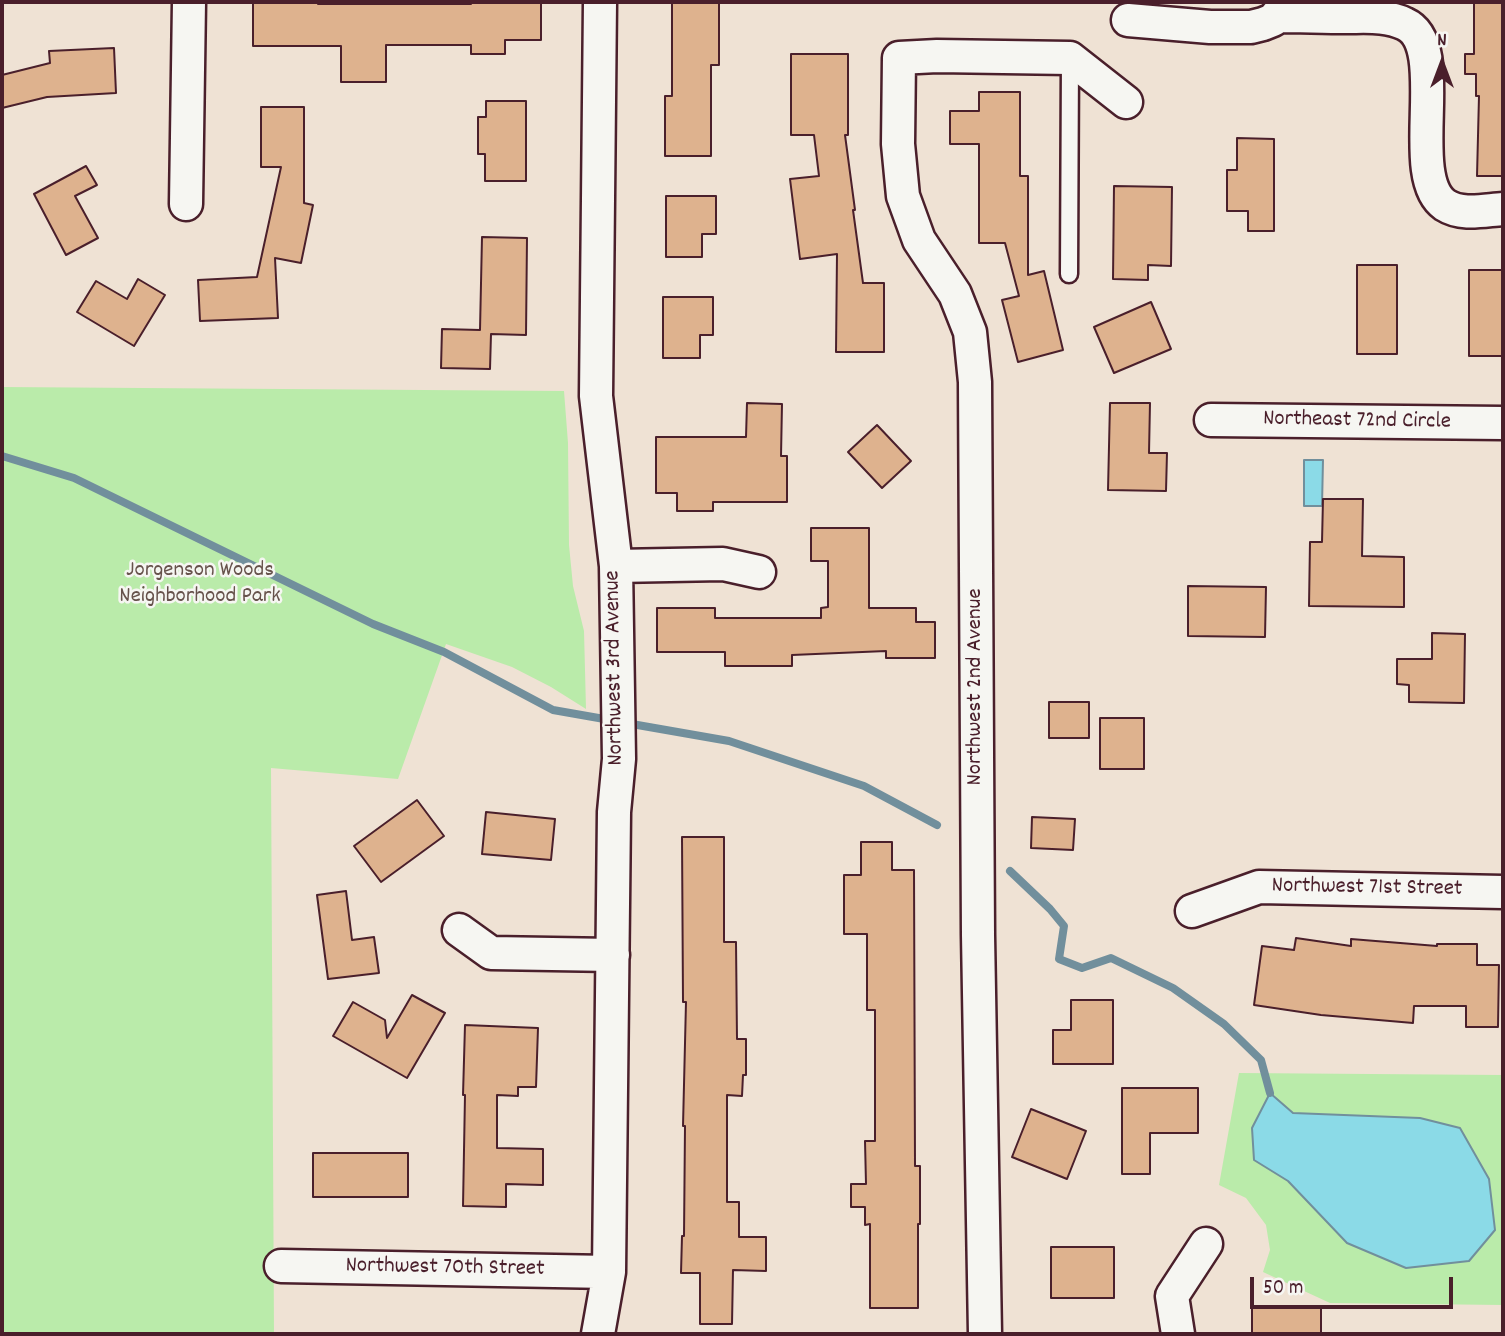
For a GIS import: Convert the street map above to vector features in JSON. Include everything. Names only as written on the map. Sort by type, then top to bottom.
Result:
[{"type":"street","points":[[186,204],[189,2]]},
{"type":"street","name":"Northwest 3rd Avenue","points":[[598,1334],[609,1272],[614,812],[620,759],[616,566],[596,396],[600,2]]},
{"type":"street","points":[[1128,20],[1210,27],[1251,27],[1264,24],[1282,9],[1384,18],[1405,24],[1420,36],[1426,56],[1427,163],[1433,189],[1446,205],[1464,212],[1503,209]]},
{"type":"street","name":"Northwest 2nd Avenue","points":[[985,1334],[978,934],[975,382],[970,332],[954,294],[919,240],[902,196],[898,144],[899,58],[1070,58]]},
{"type":"street","points":[[1070,58],[1126,102]]},
{"type":"street","name":"Northeast 72nd Circle","points":[[1211,420],[1503,423]]},
{"type":"street","points":[[616,566],[723,564],[759,572]]},
{"type":"street","name":"Northwest 71st Street","points":[[1192,911],[1259,887],[1503,892]]},
{"type":"street","points":[[459,930],[491,953],[613,955]]},
{"type":"street","points":[[1178,1334],[1172,1296],[1206,1244]]},
{"type":"street","name":"Northwest 70th Street","points":[[281,1266],[609,1272]]},
{"type":"lane","points":[[1069,274],[1070,58]]},
{"type":"green space","name":"Jorgenson Woods Neighborhood Park","points":[[2,387],[564,391],[568,443],[569,545],[573,586],[584,631],[586,709],[512,667],[446,644],[398,779],[271,768],[274,1334],[2,1334]]},
{"type":"green space","points":[[1239,1073],[1503,1075],[1503,1305],[1330,1303],[1263,1272],[1270,1250],[1266,1225],[1246,1198],[1219,1185]]},
{"type":"water","points":[[1304,460],[1323,460],[1322,506],[1304,506]]},
{"type":"water","points":[[1270,1093],[1293,1113],[1420,1118],[1460,1128],[1489,1179],[1495,1230],[1469,1261],[1406,1268],[1347,1243],[1288,1181],[1254,1160],[1252,1128]]},
{"type":"building","points":[[253,2],[541,2],[541,40],[505,40],[505,54],[471,54],[471,45],[386,45],[386,82],[341,82],[341,46],[253,46]]},
{"type":"building","points":[[672,2],[719,2],[719,65],[711,65],[711,156],[665,156],[665,96],[672,96]]},
{"type":"building","points":[[1474,2],[1503,2],[1503,176],[1477,176],[1479,96],[1476,96],[1476,74],[1465,74],[1465,54],[1474,54]]},
{"type":"building","points":[[114,48],[116,93],[47,97],[2,108],[2,75],[50,63],[49,51]]},
{"type":"building","points":[[791,54],[848,54],[848,135],[845,135],[853,210],[863,283],[884,283],[884,352],[836,352],[837,254],[800,259],[790,179],[819,176],[814,135],[791,135]]},
{"type":"building","points":[[979,92],[1020,92],[1020,176],[1028,176],[1028,275],[1044,271],[1063,350],[1018,362],[1002,300],[1019,296],[1005,243],[979,243],[979,144],[950,144],[950,111],[979,111]]},
{"type":"building","points":[[486,101],[526,101],[526,181],[485,181],[485,154],[478,154],[478,117],[486,117]]},
{"type":"building","points":[[261,107],[304,107],[304,203],[313,205],[301,263],[275,258],[278,318],[200,321],[198,280],[257,277],[281,167],[261,167]]},
{"type":"building","points":[[1237,138],[1274,139],[1274,231],[1248,231],[1248,211],[1227,211],[1227,170],[1237,170]]},
{"type":"building","points":[[86,166],[97,185],[75,196],[98,238],[66,255],[34,194]]},
{"type":"building","points":[[1114,186],[1172,187],[1171,266],[1148,265],[1148,280],[1113,279]]},
{"type":"building","points":[[666,196],[716,196],[716,234],[702,234],[702,257],[666,257]]},
{"type":"building","points":[[482,237],[527,238],[526,335],[491,334],[490,369],[441,368],[442,329],[480,330]]},
{"type":"building","points":[[1357,265],[1397,265],[1397,354],[1357,354]]},
{"type":"building","points":[[1469,270],[1503,270],[1503,356],[1469,356]]},
{"type":"building","points":[[138,279],[165,295],[134,346],[77,312],[96,281],[127,299]]},
{"type":"building","points":[[663,297],[713,297],[713,335],[700,335],[700,358],[663,358]]},
{"type":"building","points":[[1151,302],[1171,349],[1114,373],[1094,327]]},
{"type":"building","points":[[747,403],[782,404],[781,456],[787,456],[787,502],[713,502],[713,511],[677,511],[677,493],[656,493],[656,437],[746,437]]},
{"type":"building","points":[[1110,403],[1150,403],[1149,453],[1167,453],[1166,491],[1108,490]]},
{"type":"building","points":[[877,425],[911,461],[882,488],[848,452]]},
{"type":"building","points":[[1323,499],[1363,499],[1362,556],[1404,557],[1404,607],[1309,606],[1310,542],[1322,542]]},
{"type":"building","points":[[811,528],[869,528],[869,608],[916,608],[916,622],[935,622],[935,658],[886,658],[886,651],[792,655],[792,666],[725,666],[725,652],[657,652],[657,608],[715,608],[715,618],[821,618],[821,608],[828,607],[828,561],[811,561]]},
{"type":"building","points":[[1188,586],[1266,587],[1265,637],[1188,636]]},
{"type":"building","points":[[1432,633],[1465,634],[1464,703],[1409,702],[1409,685],[1397,684],[1397,659],[1432,659]]},
{"type":"building","points":[[1049,702],[1089,702],[1089,738],[1049,738]]},
{"type":"building","points":[[1100,718],[1144,718],[1144,769],[1100,769]]},
{"type":"building","points":[[417,800],[444,836],[381,882],[354,846]]},
{"type":"building","points":[[486,812],[555,819],[551,860],[482,854]]},
{"type":"building","points":[[1032,817],[1075,819],[1073,850],[1031,848]]},
{"type":"building","points":[[682,837],[724,837],[724,942],[736,942],[737,1039],[746,1039],[746,1075],[743,1075],[742,1096],[727,1095],[727,1202],[739,1202],[739,1237],[766,1237],[766,1271],[733,1270],[732,1324],[700,1324],[700,1273],[681,1273],[684,1236],[686,1002],[683,1002]]},
{"type":"building","points":[[861,842],[892,842],[892,870],[914,870],[915,1166],[920,1166],[918,1308],[870,1308],[870,1224],[865,1225],[865,1207],[851,1207],[851,1184],[866,1184],[865,1141],[875,1141],[875,1010],[867,1010],[867,934],[844,934],[844,875],[861,875]]},
{"type":"building","points":[[346,891],[352,940],[374,937],[379,973],[328,979],[317,895]]},
{"type":"building","points":[[1296,938],[1351,946],[1351,939],[1437,946],[1477,944],[1477,965],[1499,965],[1498,1027],[1466,1027],[1466,1006],[1414,1006],[1413,1023],[1321,1015],[1254,1005],[1262,946],[1294,950]]},
{"type":"building","points":[[412,995],[445,1013],[407,1078],[333,1036],[353,1002],[385,1020],[387,1038]]},
{"type":"building","points":[[1071,1000],[1113,1000],[1113,1064],[1053,1064],[1053,1030],[1071,1030]]},
{"type":"building","points":[[465,1025],[538,1028],[536,1087],[518,1087],[518,1096],[497,1095],[497,1148],[543,1149],[543,1185],[506,1184],[506,1207],[463,1206]]},
{"type":"building","points":[[1122,1088],[1198,1088],[1198,1133],[1150,1133],[1150,1174],[1122,1174]]},
{"type":"building","points":[[1031,1109],[1086,1131],[1067,1179],[1012,1157]]},
{"type":"building","points":[[313,1153],[408,1153],[408,1197],[313,1197]]},
{"type":"building","points":[[1051,1247],[1114,1247],[1114,1298],[1051,1298]]},
{"type":"building","points":[[1252,1308],[1321,1308],[1321,1334],[1252,1334]]},
{"type":"waterway","points":[[2,456],[74,478],[373,624],[444,652],[553,710],[610,720]]},
{"type":"waterway","points":[[626,723],[729,741],[864,786],[937,825]]},
{"type":"waterway","points":[[1010,871],[1064,926],[1059,959],[1082,968],[1111,958],[1173,988],[1224,1024],[1261,1060],[1270,1093]]}]
